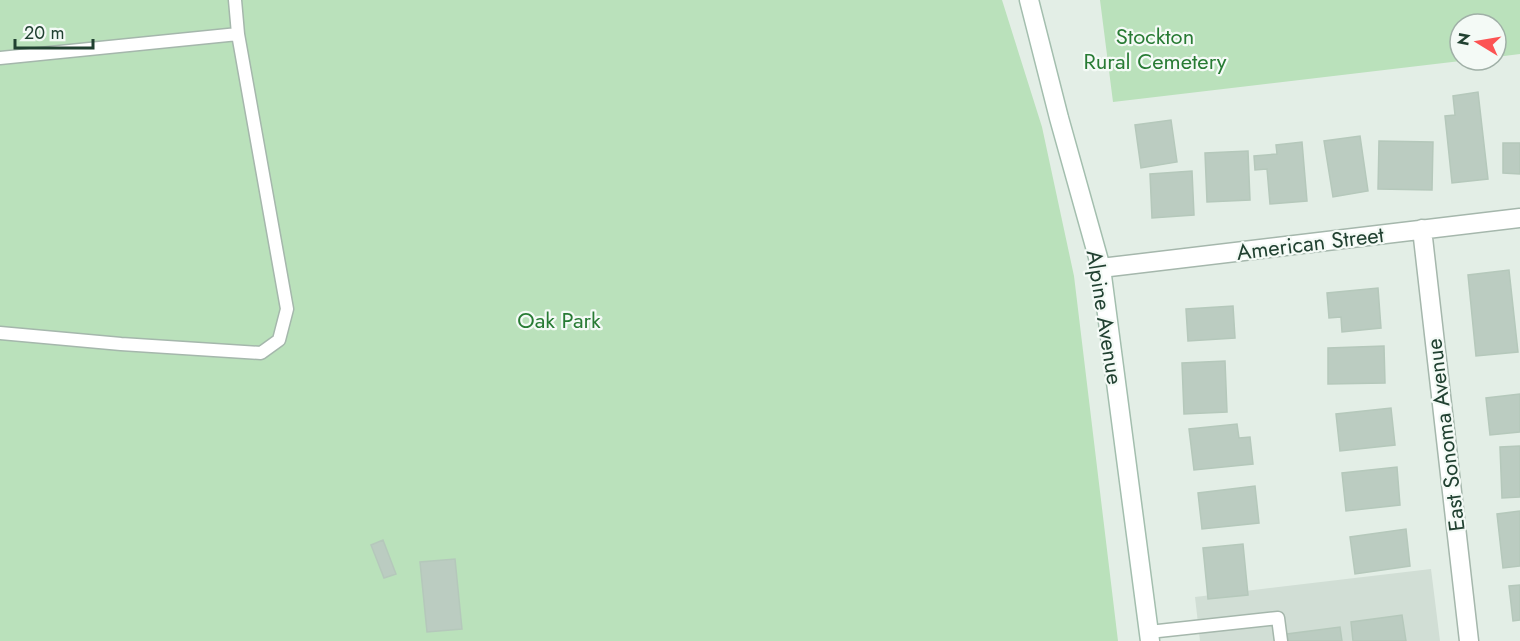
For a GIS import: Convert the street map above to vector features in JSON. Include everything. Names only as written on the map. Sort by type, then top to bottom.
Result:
[{"type":"street","name":"Alpine Avenue","points":[[1029,0],[1101,268],[1150,637]]},
{"type":"street","name":"American Street","points":[[1101,268],[1520,218]]},
{"type":"street","name":"East Sonoma Avenue","points":[[1422,229],[1469,641]]},
{"type":"lane","points":[[0,333],[261,353],[279,340],[286,309],[238,34],[235,0]]},
{"type":"lane","points":[[0,58],[238,34]]},
{"type":"lane","points":[[1150,637],[1278,618],[1281,641]]},
{"type":"shaded area","points":[[1431,569],[1440,641],[1200,641],[1195,597]]},
{"type":"green space","name":"Oak Park","points":[[0,0],[1002,0],[1042,127],[1074,276],[1118,641],[0,641]]},
{"type":"green space","name":"Stockton Rural Cemetery","points":[[1100,0],[1520,0],[1520,54],[1508,56],[1508,12],[1448,12],[1448,62],[1113,102]]},
{"type":"building","points":[[1478,92],[1488,179],[1452,183],[1445,116],[1455,115],[1453,96]]},
{"type":"building","points":[[1171,120],[1177,162],[1141,168],[1135,125]]},
{"type":"building","points":[[1360,136],[1368,191],[1333,197],[1324,141]]},
{"type":"building","points":[[1379,141],[1433,142],[1432,190],[1378,189]]},
{"type":"building","points":[[1302,142],[1307,201],[1270,204],[1267,169],[1255,170],[1254,156],[1277,154],[1276,145]]},
{"type":"building","points":[[1503,143],[1520,143],[1520,174],[1503,173]]},
{"type":"building","points":[[1248,151],[1250,200],[1207,202],[1205,153]]},
{"type":"building","points":[[1192,171],[1194,215],[1152,218],[1150,174]]},
{"type":"building","points":[[1509,270],[1518,352],[1476,356],[1468,275]]},
{"type":"building","points":[[1378,288],[1381,328],[1342,332],[1341,317],[1329,318],[1327,293]]},
{"type":"building","points":[[1233,306],[1235,338],[1188,341],[1186,309]]},
{"type":"building","points":[[1384,346],[1385,383],[1328,384],[1328,348]]},
{"type":"building","points":[[1225,361],[1227,412],[1184,414],[1182,363]]},
{"type":"building","points":[[1520,394],[1520,432],[1490,435],[1486,398]]},
{"type":"building","points":[[1391,408],[1395,445],[1340,451],[1336,414]]},
{"type":"building","points":[[1237,424],[1239,438],[1250,437],[1253,464],[1194,470],[1189,429]]},
{"type":"building","points":[[1520,446],[1520,497],[1502,498],[1500,447]]},
{"type":"building","points":[[1397,467],[1400,505],[1346,511],[1342,473]]},
{"type":"building","points":[[1255,486],[1259,523],[1202,529],[1198,493]]},
{"type":"building","points":[[1520,511],[1520,566],[1503,568],[1497,514]]},
{"type":"building","points":[[1406,529],[1410,566],[1355,574],[1350,537]]},
{"type":"building","points":[[383,540],[396,574],[384,578],[371,545]]},
{"type":"building","points":[[1243,544],[1248,595],[1208,599],[1203,548]]},
{"type":"building","points":[[455,559],[462,629],[427,632],[420,562]]},
{"type":"building","points":[[1520,585],[1520,620],[1513,621],[1509,586]]},
{"type":"building","points":[[1402,615],[1406,641],[1353,641],[1351,622]]},
{"type":"building","points":[[1340,627],[1342,641],[1288,641],[1287,634]]}]
